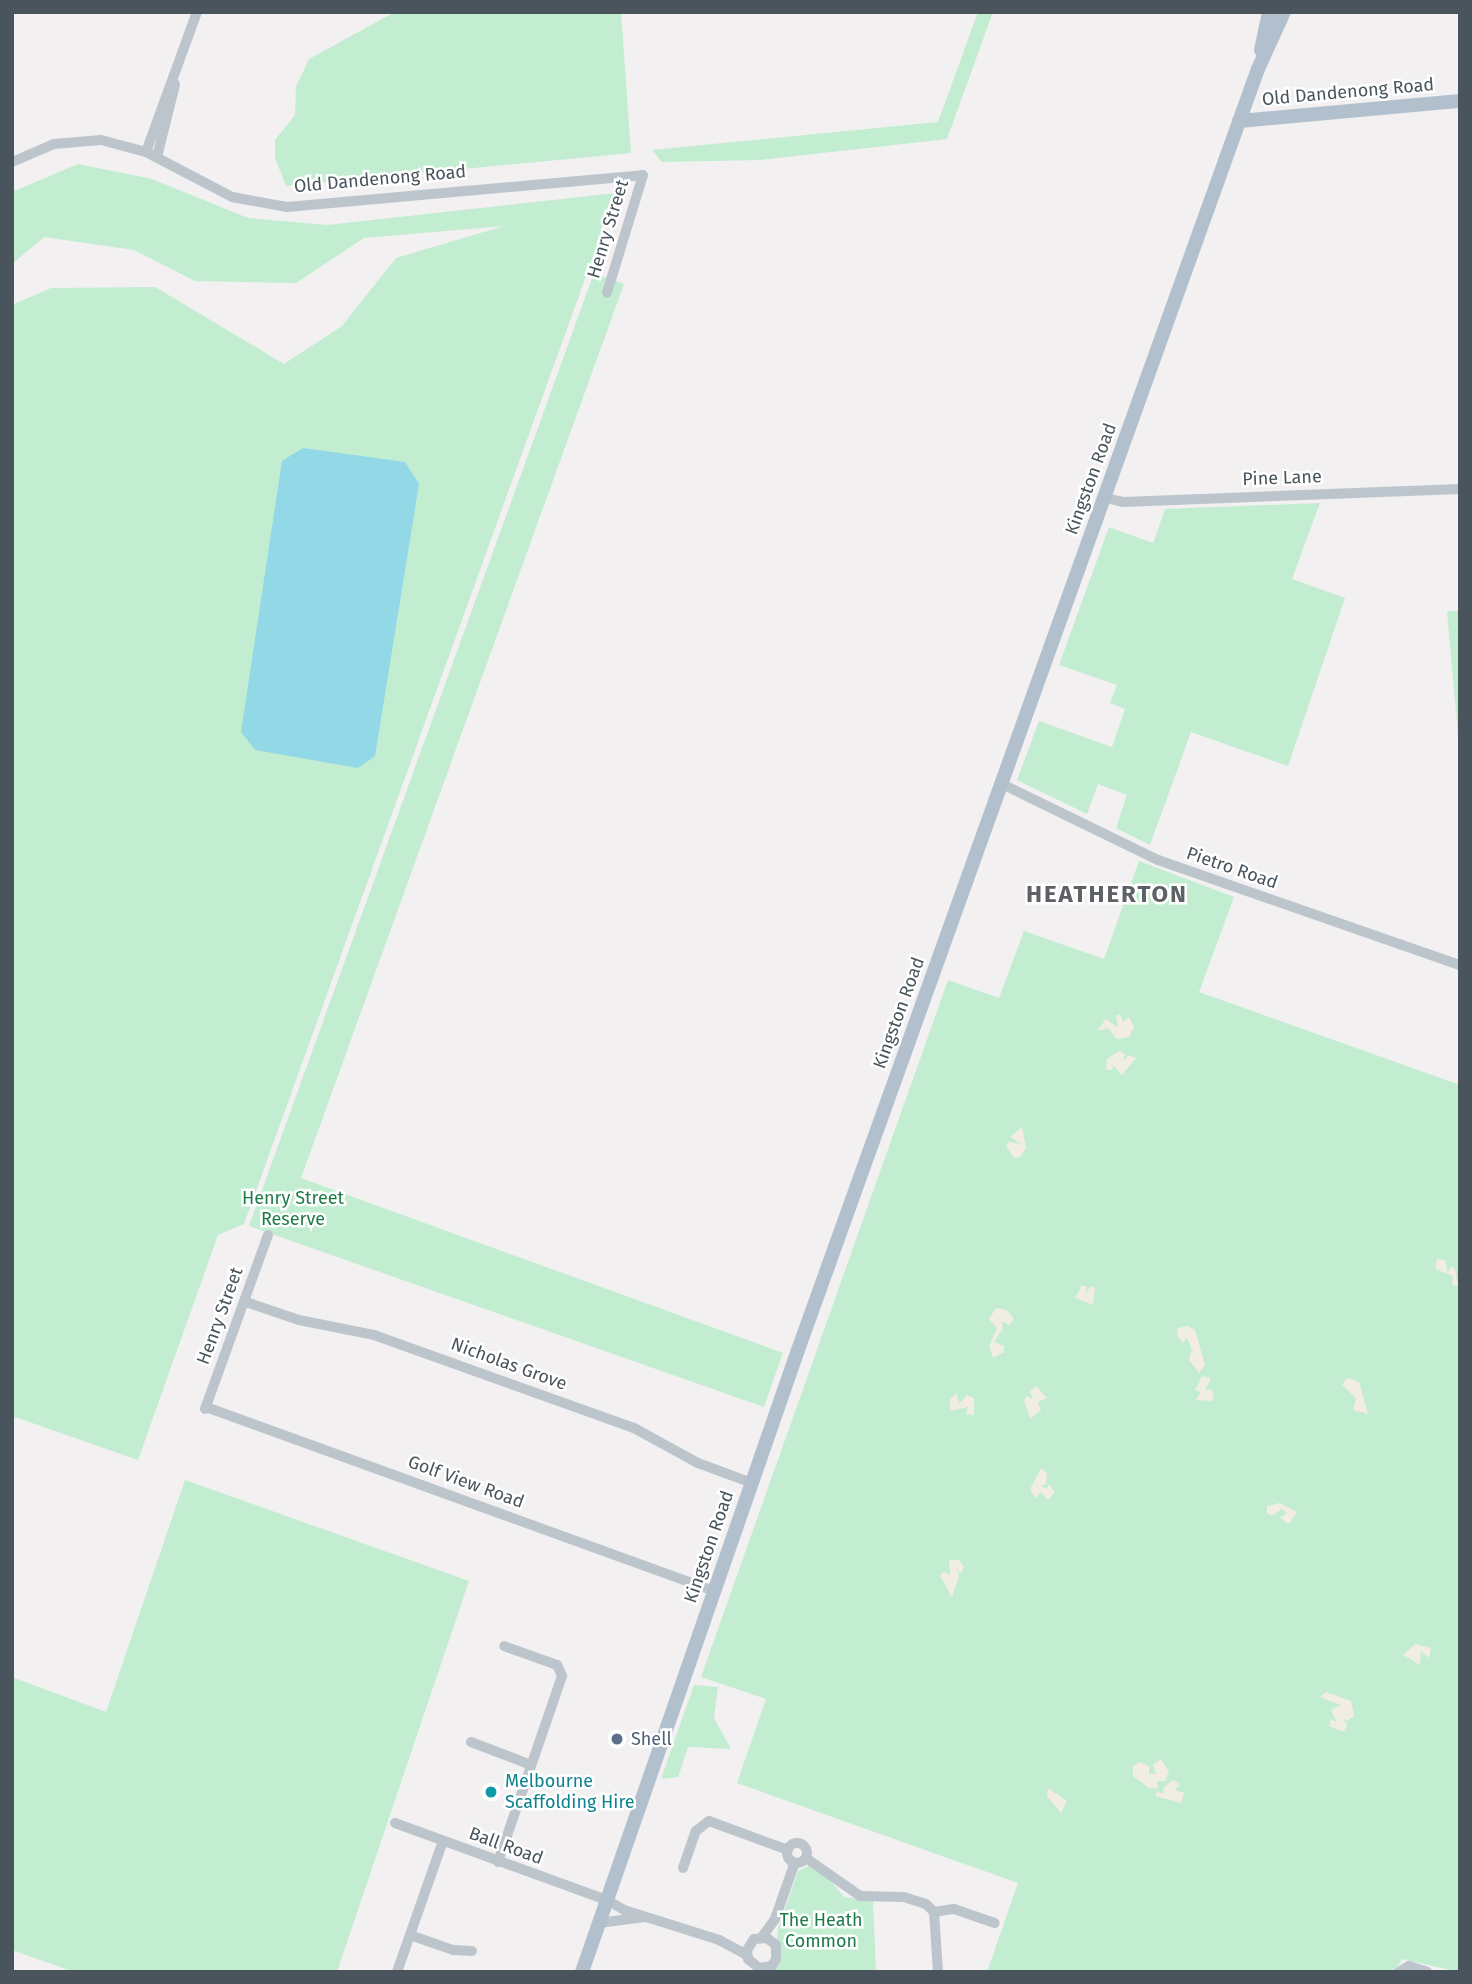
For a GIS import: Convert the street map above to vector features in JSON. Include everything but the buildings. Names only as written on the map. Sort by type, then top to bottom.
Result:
[{"type":"main road","name":"Kingston Road","points":[[1258,69],[1269,12]]},
{"type":"main road","name":"Kingston Road","points":[[582,1972],[752,1483],[1239,121],[1258,69],[1284,12]]},
{"type":"main road","name":"Old Dandenong Road","points":[[1239,121],[1460,101]]},
{"type":"street","points":[[146,152],[197,12]]},
{"type":"street","points":[[157,157],[184,47]]},
{"type":"street","name":"Old Dandenong Road","points":[[12,162],[68,141],[101,140],[146,152],[225,194],[287,206],[643,175]]},
{"type":"street","name":"Henry Street","points":[[607,293],[643,175]]},
{"type":"street","name":"Pine Lane","points":[[1106,498],[1123,502],[1460,489]]},
{"type":"street","name":"Pietro Road","points":[[1002,784],[1171,865],[1460,965]]},
{"type":"street","name":"Henry Street","points":[[205,1408],[246,1302],[268,1235]]},
{"type":"street","name":"Nicholas Grove","points":[[246,1302],[299,1320],[374,1335],[621,1423],[698,1463],[752,1483]]},
{"type":"street","name":"Golf View Road","points":[[205,1408],[714,1591]]},
{"type":"street","points":[[498,1862],[561,1670],[504,1646]]},
{"type":"street","points":[[471,1742],[531,1765]]},
{"type":"street","points":[[683,1868],[696,1831],[709,1821],[788,1850],[860,1896],[919,1900],[934,1912],[954,1909],[995,1923]]},
{"type":"street","name":"Ball Road","points":[[395,1823],[607,1900],[645,1917],[719,1940]]},
{"type":"street","points":[[397,1972],[443,1841]]},
{"type":"street","points":[[767,1939],[800,1860],[802,1844],[788,1850]]},
{"type":"street","points":[[934,1912],[938,1972]]},
{"type":"street","points":[[599,1923],[645,1917]]},
{"type":"street","points":[[410,1935],[453,1950],[472,1951]]},
{"type":"street","points":[[719,1940],[750,1943],[767,1939]]},
{"type":"street","points":[[719,1940],[747,1955],[756,1969],[769,1969],[777,1954],[767,1939]]},
{"type":"street","points":[[747,1955],[750,1943]]},
{"type":"street","points":[[1399,1972],[1409,1966],[1427,1972]]},
{"type":"green space","points":[[395,12],[621,12],[631,153],[286,186],[275,158],[275,140],[295,115],[296,87],[309,59]]},
{"type":"green space","points":[[978,12],[993,12],[947,139],[760,160],[662,162],[652,150],[938,122]]},
{"type":"green space","points":[[78,164],[152,179],[248,218],[327,225],[616,193],[244,1224],[218,1235],[138,1460],[12,1416],[12,305],[51,288],[155,287],[284,364],[342,326],[396,258],[504,226],[364,238],[296,283],[195,281],[134,250],[44,237],[12,264],[12,192]]},
{"type":"green space","name":"Henry Street Reserve","points":[[594,273],[624,284],[301,1178],[783,1353],[764,1407],[249,1226]]},
{"type":"green space","points":[[1320,503],[1292,579],[1345,598],[1288,766],[1191,732],[1150,845],[1116,828],[1127,795],[1098,784],[1087,814],[1017,780],[1039,721],[1112,747],[1125,709],[1110,703],[1117,685],[1059,665],[1109,527],[1153,543],[1165,509]]},
{"type":"green space","points":[[1447,611],[1460,611],[1460,756]]},
{"type":"green space","points":[[1139,861],[1234,897],[1199,992],[1460,1085],[1460,1972],[1402,1959],[1394,1972],[987,1972],[1018,1883],[737,1783],[766,1699],[701,1677],[948,980],[999,998],[1024,931],[1104,959]]},
{"type":"green space","points":[[185,1480],[469,1581],[337,1972],[74,1972],[12,1950],[12,1677],[106,1712]]},
{"type":"green space","points":[[694,1685],[718,1687],[714,1718],[731,1749],[688,1747],[678,1777],[661,1779]]},
{"type":"green space","name":"The Heath Common","points":[[809,1866],[828,1878],[844,1897],[873,1901],[876,1972],[773,1972],[778,1929],[798,1871]]},
{"type":"sand","points":[[1120,1014],[1123,1022],[1129,1017],[1134,1027],[1129,1037],[1117,1039],[1108,1028],[1097,1031],[1106,1019],[1118,1028],[1116,1016]]},
{"type":"sand","points":[[1119,1051],[1125,1054],[1123,1061],[1129,1055],[1136,1058],[1122,1075],[1113,1065],[1112,1070],[1106,1070],[1107,1059]]},
{"type":"sand","points":[[1022,1127],[1026,1148],[1020,1157],[1014,1158],[1006,1146],[1008,1142],[1021,1144],[1010,1137]]},
{"type":"sand","points":[[1437,1259],[1445,1260],[1448,1273],[1451,1267],[1455,1269],[1458,1286],[1452,1285],[1453,1276],[1435,1269]]},
{"type":"sand","points":[[1082,1285],[1087,1287],[1086,1295],[1090,1286],[1095,1288],[1093,1305],[1075,1298]]},
{"type":"sand","points":[[996,1308],[1007,1310],[1014,1319],[1009,1325],[1001,1321],[1003,1328],[994,1342],[1004,1346],[1004,1352],[993,1358],[989,1346],[997,1328],[989,1319]]},
{"type":"sand","points":[[1188,1326],[1195,1330],[1205,1365],[1199,1373],[1189,1360],[1192,1350],[1187,1338],[1183,1343],[1177,1336],[1178,1328]]},
{"type":"sand","points":[[1202,1376],[1211,1378],[1205,1391],[1210,1389],[1214,1394],[1212,1401],[1196,1400],[1201,1392],[1195,1390]]},
{"type":"sand","points":[[1347,1378],[1359,1382],[1368,1414],[1353,1410],[1356,1398],[1342,1385]]},
{"type":"sand","points":[[1036,1386],[1047,1398],[1038,1402],[1041,1410],[1030,1419],[1024,1400],[1027,1396],[1033,1400],[1030,1391]]},
{"type":"sand","points":[[957,1393],[959,1404],[967,1395],[974,1398],[974,1415],[966,1414],[968,1407],[950,1411],[950,1399]]},
{"type":"sand","points":[[1041,1468],[1047,1473],[1046,1484],[1041,1486],[1047,1489],[1049,1484],[1055,1492],[1048,1500],[1041,1492],[1035,1498],[1030,1489]]},
{"type":"sand","points":[[1280,1503],[1297,1512],[1289,1524],[1280,1518],[1287,1513],[1282,1509],[1272,1516],[1267,1513],[1267,1506]]},
{"type":"sand","points":[[949,1560],[959,1560],[964,1567],[960,1574],[956,1564],[959,1577],[952,1597],[940,1576],[943,1572],[950,1575]]},
{"type":"sand","points":[[1415,1644],[1431,1648],[1429,1658],[1421,1651],[1420,1665],[1403,1655]]},
{"type":"sand","points":[[1326,1692],[1351,1701],[1354,1716],[1347,1721],[1342,1717],[1347,1725],[1344,1732],[1329,1726],[1331,1719],[1337,1722],[1331,1710],[1341,1705],[1320,1697]]},
{"type":"sand","points":[[1161,1759],[1169,1771],[1165,1781],[1157,1781],[1158,1788],[1149,1788],[1133,1776],[1133,1766],[1140,1762],[1149,1766],[1149,1774],[1156,1774],[1153,1765]]},
{"type":"sand","points":[[1173,1780],[1180,1784],[1175,1790],[1184,1793],[1181,1803],[1155,1796],[1157,1791],[1164,1794],[1163,1788]]},
{"type":"sand","points":[[1048,1788],[1067,1801],[1061,1813],[1047,1796]]},
{"type":"water","points":[[303,448],[405,462],[419,484],[375,756],[358,768],[255,750],[241,732],[282,461]]},
{"type":"place","name":"Shell","points":[[617,1739]]},
{"type":"place","name":"Melbourne Scaffolding Hire","points":[[491,1792]]},
{"type":"district","name":"HEATHERTON","points":[[1107,895]]}]
